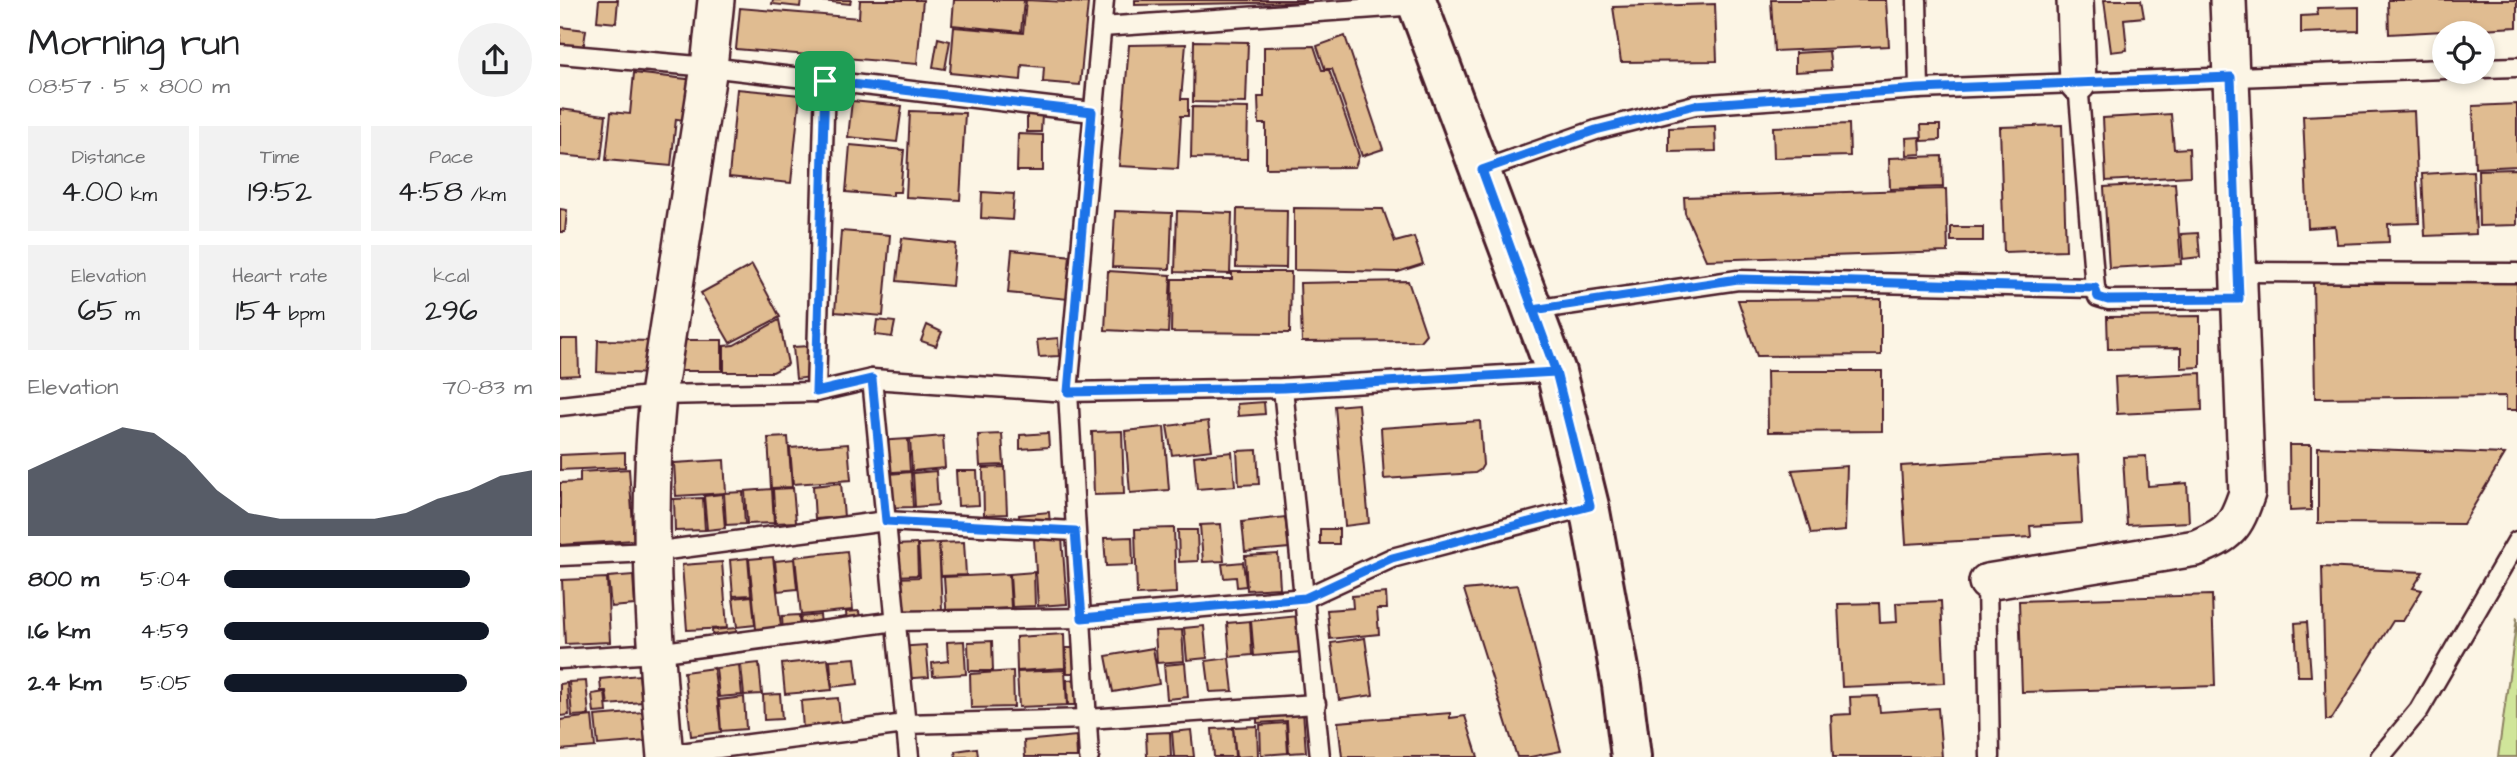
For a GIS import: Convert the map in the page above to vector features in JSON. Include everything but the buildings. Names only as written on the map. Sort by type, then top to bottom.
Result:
[{"type":"street","points":[[665,756],[656,653],[652,552],[654,434],[709,67],[716,0]]},
{"type":"street","points":[[2075,0],[2078,83]]},
{"type":"street","points":[[1987,582],[2196,548],[2224,536],[2241,513],[2247,493],[2228,0]]},
{"type":"street","points":[[1417,3],[1556,372],[1590,506],[1622,685],[1631,757]]},
{"type":"lane","points":[[1090,757],[1068,392],[1104,0]]},
{"type":"lane","points":[[1917,0],[1919,89]]},
{"type":"lane","points":[[1102,27],[1417,3]]},
{"type":"lane","points":[[560,54],[709,67],[1092,112]]},
{"type":"lane","points":[[2495,68],[2517,67]]},
{"type":"lane","points":[[1482,170],[1596,130],[1695,105],[1919,89],[2432,69]]},
{"type":"lane","points":[[816,392],[825,81]]},
{"type":"lane","points":[[2078,83],[2095,288],[2098,297],[2108,300],[2239,286],[2517,273]]},
{"type":"lane","points":[[1533,310],[1738,279],[2095,288]]},
{"type":"lane","points":[[560,406],[658,395],[816,392],[872,379],[1068,392],[1283,388],[1556,372]]},
{"type":"lane","points":[[872,379],[909,757]]},
{"type":"lane","points":[[1283,388],[1320,757]]},
{"type":"lane","points":[[560,659],[656,653],[896,621],[1082,618],[1305,598],[1392,558],[1590,506]]},
{"type":"lane","points":[[560,556],[652,552],[886,521],[1075,531]]},
{"type":"lane","points":[[2380,757],[2419,710],[2517,541]]},
{"type":"lane","points":[[1987,582],[1990,757]]},
{"type":"lane","points":[[665,756],[905,724],[1087,719],[1316,704]]},
{"type":"green space","points":[[2517,617],[2517,757],[2498,757]]},
{"type":"route","points":[[825,81],[816,392],[872,379],[886,521],[1075,531],[1082,618],[1305,598],[1392,558],[1590,506],[1556,372],[1482,170],[1596,130],[1695,105],[1919,89],[2231,77],[2239,299],[2108,300],[2098,297],[2095,288],[1738,279],[1533,310],[1556,372],[1283,388],[1068,392],[1092,112],[825,81]]}]
